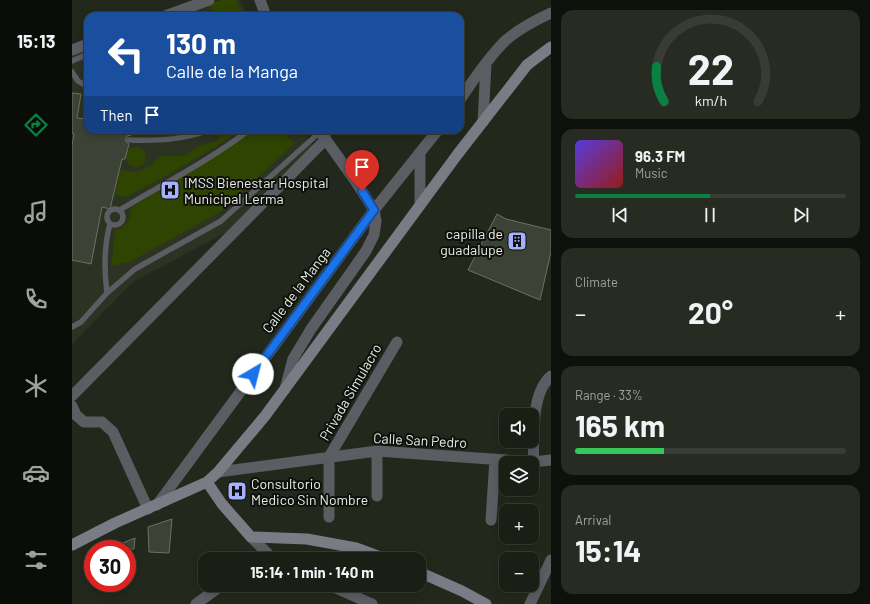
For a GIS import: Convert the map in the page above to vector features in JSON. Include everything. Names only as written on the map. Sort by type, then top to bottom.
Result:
[{"type":"main road","points":[[72,545],[116,523],[207,482],[218,472],[285,390],[420,205],[527,65],[551,47]]},
{"type":"main road","points":[[207,482],[222,504],[251,537],[307,539],[356,548],[367,552]]},
{"type":"main road","points":[[426,575],[462,591],[486,604]]},
{"type":"street","points":[[176,12],[209,0]]},
{"type":"street","points":[[260,0],[264,12]]},
{"type":"street","points":[[464,94],[504,42],[535,21],[551,13]]},
{"type":"street","points":[[72,50],[84,46]]},
{"type":"street","points":[[483,122],[486,64]]},
{"type":"street","points":[[72,396],[322,134],[374,210],[376,221],[374,234],[366,252],[311,329],[293,359],[285,390]]},
{"type":"street","name":"Calle de la Manga","points":[[152,507],[374,210],[435,134]]},
{"type":"street","points":[[420,152],[420,205]]},
{"type":"street","name":"Privada Simulacro","points":[[329,457],[397,342]]},
{"type":"street","points":[[533,456],[536,404],[539,392],[551,376]]},
{"type":"street","points":[[72,406],[76,415],[84,422],[102,422],[113,432],[152,507]]},
{"type":"street","points":[[377,451],[377,496]]},
{"type":"street","name":"Calle San Pedro","points":[[218,472],[377,451],[499,459]]},
{"type":"street","points":[[329,457],[329,517]]},
{"type":"street","points":[[491,520],[495,459]]},
{"type":"street","name":"Calle San Pedro","points":[[539,461],[551,460]]},
{"type":"street","points":[[251,537],[264,552]]},
{"type":"street","points":[[530,604],[551,560]]},
{"type":"street","points":[[196,604],[212,592]]},
{"type":"street","points":[[345,592],[372,604]]},
{"type":"lane","points":[[72,61],[84,56]]},
{"type":"lane","points":[[72,72],[78,81],[84,85]]},
{"type":"lane","points":[[129,140],[162,141],[179,139],[196,134]]},
{"type":"lane","points":[[107,293],[105,266],[107,237],[110,224],[107,214],[112,209],[120,210],[204,161],[243,134]]},
{"type":"lane","points":[[72,327],[86,318],[107,293],[135,269],[221,221],[322,134]]},
{"type":"lane","points":[[110,224],[118,225],[123,220],[122,212],[120,210]]},
{"type":"shaded area","points":[[222,0],[240,0],[246,12],[189,12]]},
{"type":"shaded area","name":"IMSS Bienestar Hospital Municipal Lerma","points":[[84,50],[84,134],[306,134],[313,148],[225,233],[133,282],[72,344],[72,55]]},
{"type":"green space","points":[[220,0],[236,0],[242,12],[212,12],[209,4]]},
{"type":"green space","points":[[223,134],[234,134],[217,146],[159,180],[126,197],[115,195],[120,170],[136,172],[151,166],[157,159],[163,156],[185,156],[199,146],[217,141]]},
{"type":"green space","points":[[245,134],[284,134],[295,143],[220,212],[130,262],[111,266],[115,231],[125,225],[130,216],[131,208]]},
{"type":"green space","points":[[136,147],[143,150],[146,157],[143,164],[136,167],[129,164],[126,157],[129,150]]},
{"type":"building","points":[[72,93],[81,94],[77,118],[84,119],[84,134],[131,135],[127,136],[125,140],[129,144],[125,159],[122,159],[110,209],[102,207],[91,264],[72,260],[72,145],[74,134],[72,133]]},
{"type":"building","name":"capilla de guadalupe","points":[[497,214],[506,219],[551,230],[551,252],[540,300],[468,270]]},
{"type":"building","points":[[172,519],[169,553],[149,552],[148,527]]},
{"type":"place","name":"IMSS Bienestar Hospital Municipal Lerma","points":[[170,190]]},
{"type":"place","name":"capilla de guadalupe","points":[[517,241]]},
{"type":"place","name":"Consultorio Medico Sin Nombre","points":[[237,491]]},
{"type":"route","points":[[253,374],[374,210],[362,191]]}]
